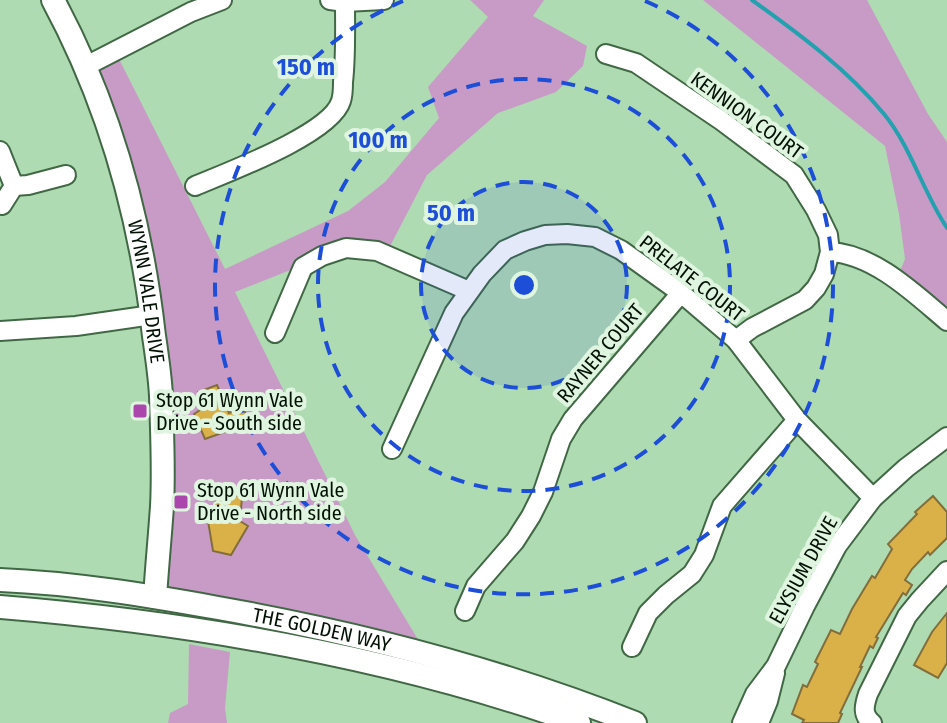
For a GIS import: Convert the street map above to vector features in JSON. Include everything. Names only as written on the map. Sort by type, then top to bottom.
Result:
[{"type":"main road","name":"WYNN VALE DRIVE","points":[[53,0],[86,66],[133,206],[142,253],[161,393],[162,504],[155,597]]},
{"type":"main road","name":"THE GOLDEN WAY","points":[[0,580],[77,585],[296,623],[513,680],[635,723]]},
{"type":"main road","points":[[129,619],[155,597],[180,626]]},
{"type":"main road","name":"THE GOLDEN WAY","points":[[0,607],[129,619],[279,643],[375,664],[509,700],[579,723]]},
{"type":"street","points":[[86,66],[191,12],[222,0]]},
{"type":"street","points":[[195,186],[265,156],[331,118],[341,101],[344,73],[338,1],[384,0]]},
{"type":"street","name":"KENNION COURT","points":[[606,54],[636,63],[722,121],[794,175],[828,235],[830,252]]},
{"type":"street","points":[[0,151],[14,186]]},
{"type":"street","points":[[14,186],[66,175]]},
{"type":"street","points":[[2,205],[14,186]]},
{"type":"street","name":"PRELATE COURT","points":[[392,449],[454,313],[493,261],[505,250],[525,241],[545,235],[567,234],[595,237],[621,250],[681,293],[736,340],[797,420],[873,498]]},
{"type":"street","points":[[275,333],[303,267],[346,248],[377,251],[469,291]]},
{"type":"street","points":[[736,340],[805,300],[824,274],[830,252],[845,253],[897,278],[947,321]]},
{"type":"street","name":"RAYNER COURT","points":[[465,611],[476,586],[515,541],[531,516],[543,492],[561,439],[573,419],[681,293]]},
{"type":"street","points":[[0,331],[76,326],[152,315]]},
{"type":"street","points":[[632,647],[648,613],[692,574],[704,555],[722,506],[797,420]]},
{"type":"street","name":"ELYSIUM DRIVE","points":[[742,723],[755,694],[776,666],[837,546],[873,498],[947,437]]},
{"type":"street","points":[[868,719],[864,707],[868,694],[907,616],[947,571]]},
{"type":"street","name":"ELYSIUM DRIVE","points":[[759,723],[776,666]]},
{"type":"shaded area","points":[[470,0],[544,0],[533,16],[587,46],[583,66],[556,92],[498,113],[427,175],[386,254],[346,248],[235,292],[355,535],[428,656],[155,597],[151,305],[86,66],[115,51],[225,269],[348,211],[385,182],[439,118],[428,87],[488,17]]},
{"type":"shaded area","points":[[703,0],[867,0],[928,114],[947,142],[947,321],[897,278],[905,259],[885,146]]},
{"type":"shaded area","points":[[189,644],[230,652],[225,708],[227,723],[168,723],[170,713],[188,704]]},
{"type":"building","points":[[217,385],[229,413],[243,408],[250,423],[205,439],[194,414],[203,408],[198,392]]},
{"type":"building","points":[[219,492],[242,497],[240,521],[248,526],[231,555],[213,551],[207,515],[211,515]]},
{"type":"building","points":[[933,496],[947,512],[947,538],[930,555],[928,552],[905,580],[912,585],[906,595],[903,593],[876,637],[873,648],[870,646],[838,723],[802,723],[804,720],[792,714],[803,685],[807,687],[818,664],[815,662],[831,630],[840,634],[872,576],[875,578],[892,549],[888,544]]},
{"type":"building","points":[[947,613],[947,663],[938,678],[914,665],[932,632]]},
{"type":"waterway","points":[[752,0],[838,67],[884,114],[902,141],[947,228]]},
{"type":"place","name":"Stop 61 Wynn Vale Drive - South side","points":[[140,411]]},
{"type":"place","name":"Stop 61 Wynn Vale Drive - North side","points":[[181,502]]}]
